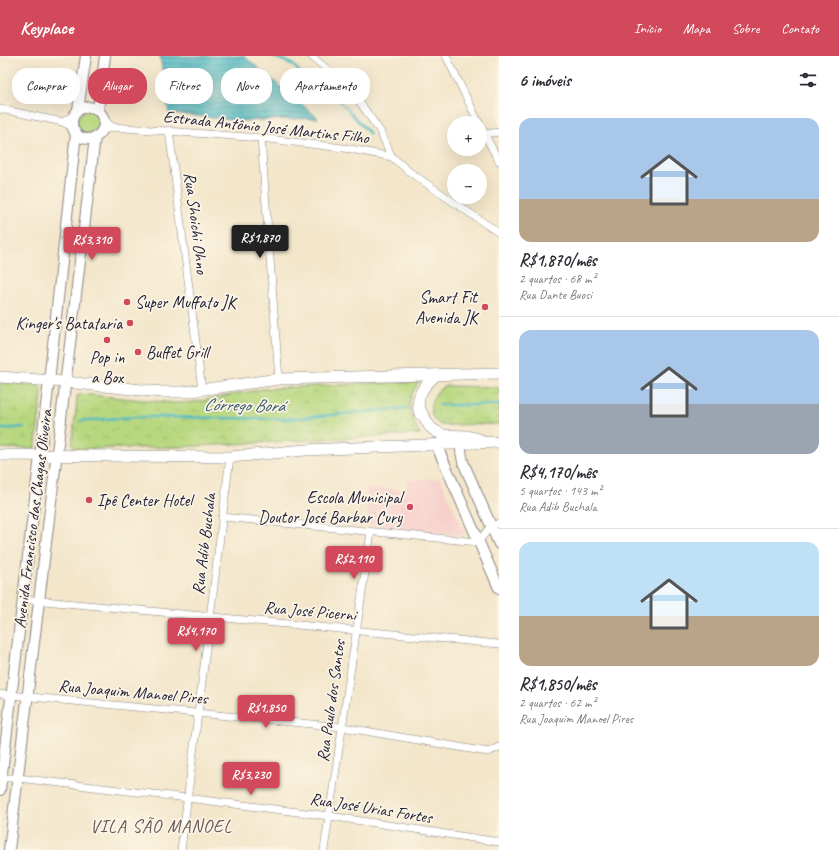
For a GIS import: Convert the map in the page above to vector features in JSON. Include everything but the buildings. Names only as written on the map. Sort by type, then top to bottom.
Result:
[{"type":"main road","points":[[76,112],[88,106],[98,110],[104,119],[99,134],[85,138],[75,131],[72,123],[76,112],[86,56]]},
{"type":"main road","points":[[98,110],[105,56]]},
{"type":"main road","name":"Avenida Francisco das Chagas Oliveira","points":[[0,790],[49,381],[75,131]]},
{"type":"main road","name":"Avenida Francisco das Chagas Oliveira","points":[[9,850],[65,382],[99,134]]},
{"type":"main road","points":[[52,351],[70,354]]},
{"type":"main road","points":[[0,377],[161,392],[184,392],[279,379],[499,373]]},
{"type":"main road","points":[[436,375],[422,388],[419,398],[419,408],[426,428],[436,444],[499,588]]},
{"type":"main road","points":[[419,408],[430,427],[443,435],[467,436],[495,442]]},
{"type":"main road","points":[[0,455],[230,457],[305,450],[495,442]]},
{"type":"main road","points":[[462,444],[462,462],[495,525],[499,544]]},
{"type":"street","points":[[312,56],[349,87],[380,130],[392,158],[411,173],[499,233]]},
{"type":"street","points":[[446,56],[476,116]]},
{"type":"street","points":[[0,109],[63,122],[75,131]]},
{"type":"street","points":[[63,122],[76,112]]},
{"type":"street","points":[[104,119],[112,127]]},
{"type":"street","name":"Estrada Antônio José Martins Filho","points":[[99,134],[112,127],[169,130],[261,138],[351,149],[392,158]]},
{"type":"street","name":"Rua Shoichi Ohno","points":[[169,130],[202,390]]},
{"type":"street","points":[[487,134],[499,132]]},
{"type":"street","points":[[261,138],[279,379]]},
{"type":"street","points":[[487,139],[499,161]]},
{"type":"street","name":"Rua Adib Buchala","points":[[181,850],[230,457]]},
{"type":"street","points":[[222,517],[478,542],[495,525]]},
{"type":"street","name":"Rua Paulo dos Santos","points":[[324,850],[371,532]]},
{"type":"street","name":"Rua José Picerni","points":[[23,599],[499,644]]},
{"type":"street","name":"Rua Joaquim Manoel Pires","points":[[0,694],[342,727],[488,752],[499,747]]},
{"type":"street","name":"Rua José Urias Fortes","points":[[1,778],[18,778],[329,816],[499,842]]},
{"type":"shaded area","name":"Escola Municipal Doutor José Barbar Cury","points":[[440,478],[465,535],[368,526],[366,489],[407,489],[407,480]]},
{"type":"green space","points":[[88,111],[96,114],[99,122],[96,130],[88,133],[80,130],[77,122],[80,114]]},
{"type":"green space","points":[[0,382],[38,385],[41,388],[42,394],[34,449],[0,448]]},
{"type":"green space","points":[[418,382],[411,398],[410,409],[412,418],[420,434],[180,447],[78,449],[74,448],[72,445],[77,396],[80,394],[176,403],[196,402],[262,389]]},
{"type":"green space","points":[[445,386],[499,387],[499,424],[441,425],[432,416],[431,405],[436,394]]},
{"type":"water","points":[[160,56],[244,56],[258,68],[221,68],[221,104],[272,104],[272,79],[280,86],[280,104],[301,104],[318,118],[241,121],[169,114],[167,104],[213,104],[213,68],[162,68]]},
{"type":"waterway","points":[[272,56],[292,64],[310,83],[332,93],[370,134]]},
{"type":"waterway","name":"Córrego Borá","points":[[439,405],[499,405]]},
{"type":"waterway","name":"Córrego Borá","points":[[80,421],[134,417],[288,419],[407,408]]},
{"type":"waterway","name":"Córrego Borá","points":[[0,429],[24,427]]},
{"type":"place","name":"Super Muffato JK","points":[[127,302]]},
{"type":"place","name":"Smart Fit Avenida JK","points":[[485,307]]},
{"type":"place","name":"Kinger's Batataria","points":[[130,323]]},
{"type":"place","name":"Pop in a Box","points":[[107,340]]},
{"type":"place","name":"Buffet Grill","points":[[138,352]]},
{"type":"place","name":"Ipê Center Hotel","points":[[89,500]]},
{"type":"place","name":"Escola Municipal Doutor José Barbar Cury","points":[[410,507]]},
{"type":"district","name":"VILA SÃO MANOEL","points":[[161,826]]}]
